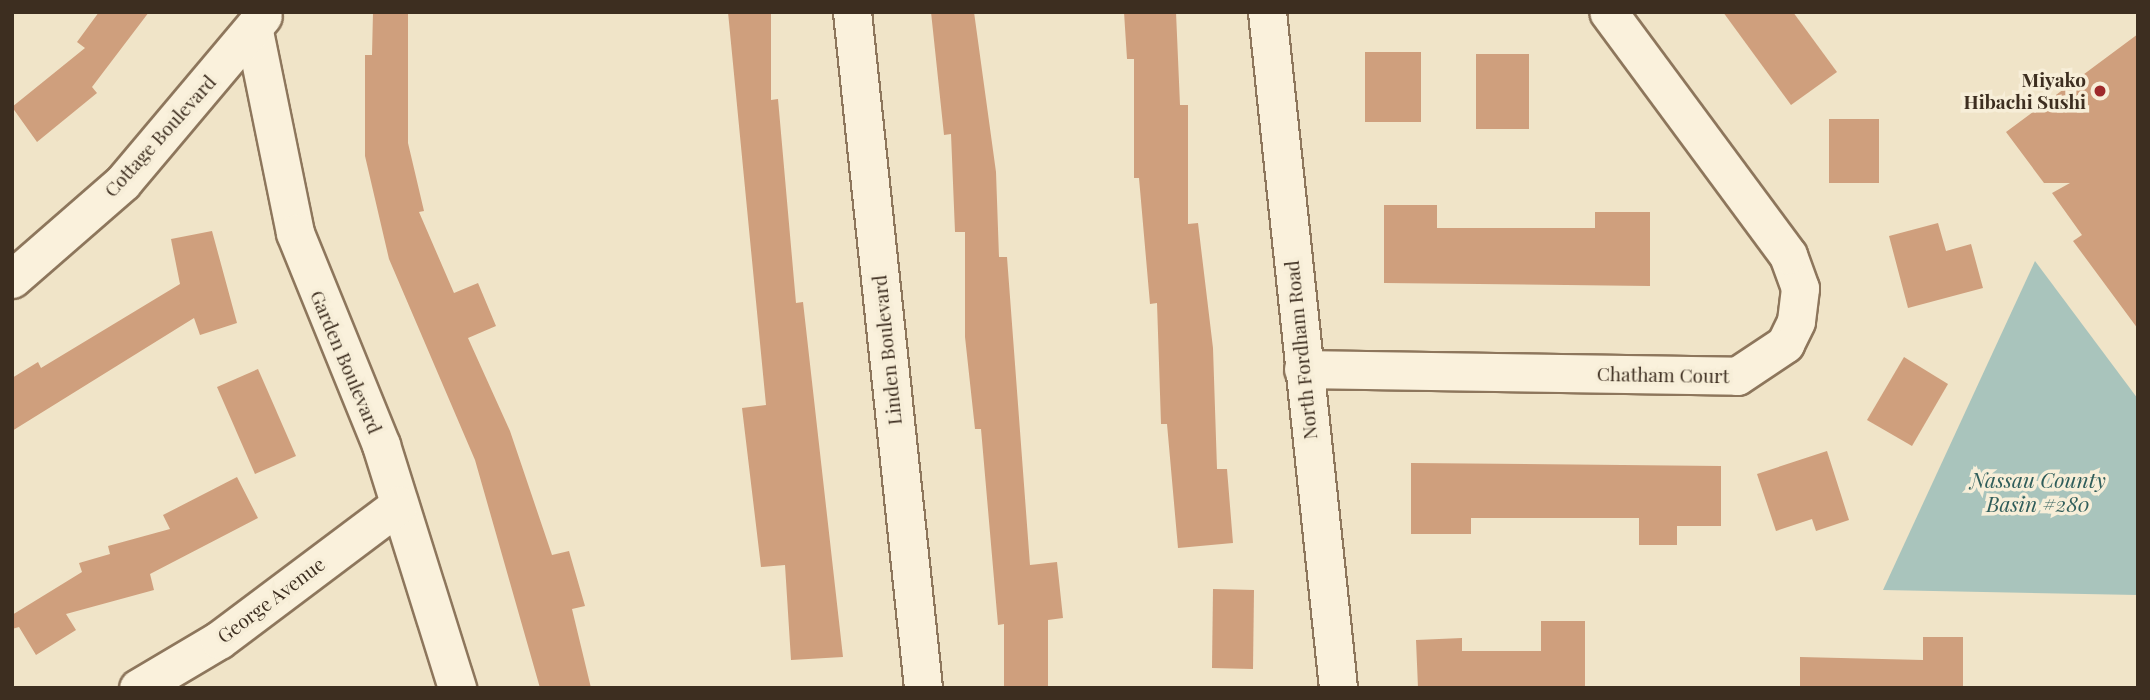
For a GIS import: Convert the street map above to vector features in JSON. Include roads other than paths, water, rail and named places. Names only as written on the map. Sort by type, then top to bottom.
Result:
[{"type":"street","name":"Linden Boulevard","points":[[852,12],[923,688]]},
{"type":"street","name":"North Fordham Road","points":[[1267,12],[1338,688]]},
{"type":"street","name":"Chatham Court","points":[[1303,369],[1737,376],[1785,344],[1796,321],[1800,288],[1788,255],[1608,12]]},
{"type":"street","name":"Cottage Boulevard","points":[[12,279],[123,182],[260,22]]},
{"type":"street","name":"Garden Boulevard","points":[[260,22],[295,233],[399,505],[457,688]]},
{"type":"street","name":"George Avenue","points":[[138,688],[219,640],[399,505]]},
{"type":"water","name":"Nassau County Basin #280","points":[[2035,261],[2138,399],[2138,595],[1883,590]]},
{"type":"place","name":"Miyako Hibachi Sushi","points":[[2100,91]]}]
